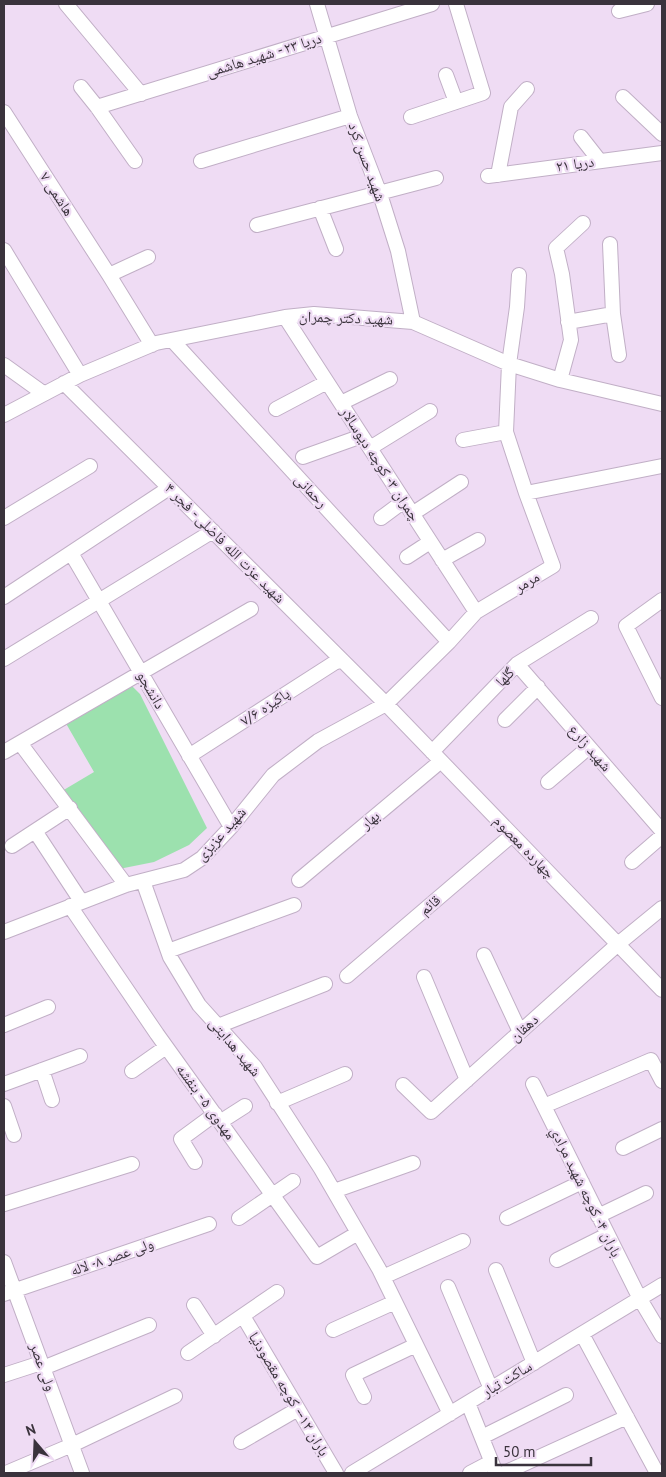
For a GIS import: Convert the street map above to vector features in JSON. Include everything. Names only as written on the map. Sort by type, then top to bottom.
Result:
[{"type":"street","points":[[66,4],[141,94]]},
{"type":"street","name":"شهید حسن کرد","points":[[317,4],[350,116],[380,194],[398,251],[412,322]]},
{"type":"street","name":"دریا ۲۳ - شهید هاشمی","points":[[97,107],[432,4]]},
{"type":"street","points":[[410,118],[483,93],[456,4]]},
{"type":"street","points":[[619,11],[647,4]]},
{"type":"street","points":[[446,75],[456,102]]},
{"type":"street","points":[[81,87],[135,161]]},
{"type":"street","name":"دریا ۲۱","points":[[527,89],[511,107],[493,175],[662,153]]},
{"type":"street","points":[[623,97],[662,134]]},
{"type":"street","name":"هاشمی ۷","points":[[4,112],[152,345]]},
{"type":"street","points":[[201,161],[350,116]]},
{"type":"street","points":[[581,138],[599,160]]},
{"type":"street","points":[[256,225],[436,178]]},
{"type":"street","points":[[320,208],[336,249]]},
{"type":"street","points":[[560,380],[571,340],[562,274],[556,248],[583,223]]},
{"type":"street","points":[[610,244],[613,314],[619,355]]},
{"type":"street","points":[[4,250],[80,375]]},
{"type":"street","points":[[109,275],[148,257]]},
{"type":"street","points":[[519,275],[517,308],[509,364],[506,432],[526,493],[662,466]]},
{"type":"street","name":"شهید دکتر چمران","points":[[4,415],[80,375],[152,345],[285,317],[314,314],[412,322],[509,364],[560,380],[662,404]]},
{"type":"street","points":[[568,322],[613,314]]},
{"type":"street","name":"چمران ۳- كوچه ديوسالار","points":[[285,317],[476,612]]},
{"type":"street","name":"رحمانی","points":[[172,340],[449,642]]},
{"type":"street","points":[[6,370],[43,393]]},
{"type":"street","points":[[341,403],[390,379]]},
{"type":"street","points":[[276,409],[327,382]]},
{"type":"street","name":"شهید عزت الله فاضلی - فجر ۴","points":[[64,383],[386,704]]},
{"type":"street","points":[[370,448],[430,411]]},
{"type":"street","points":[[463,440],[506,432]]},
{"type":"street","points":[[303,457],[362,436]]},
{"type":"street","points":[[4,518],[90,466]]},
{"type":"street","points":[[412,514],[461,482]]},
{"type":"street","points":[[4,597],[169,488]]},
{"type":"street","name":"مرمر","points":[[386,704],[449,642],[476,612],[553,566],[526,493]]},
{"type":"street","points":[[381,518],[404,501]]},
{"type":"street","points":[[4,659],[213,531]]},
{"type":"street","points":[[442,560],[478,540]]},
{"type":"street","points":[[407,557],[430,542]]},
{"type":"street","name":"دانشجو","points":[[71,553],[231,827]]},
{"type":"street","points":[[660,689],[626,626],[662,600]]},
{"type":"street","points":[[4,752],[251,609]]},
{"type":"street","name":"گلها","points":[[437,756],[518,664],[591,618]]},
{"type":"street","name":"پاکیزه ۷/۶","points":[[189,756],[342,660]]},
{"type":"street","name":"شهید زارع","points":[[518,664],[662,831]]},
{"type":"street","points":[[505,720],[538,687]]},
{"type":"street","name":"چهارده معصوم","points":[[386,704],[662,990]]},
{"type":"street","name":"شهید عزیزی","points":[[4,932],[126,885],[184,870],[202,858],[231,827],[273,775],[318,741],[386,704]]},
{"type":"street","points":[[20,743],[126,885]]},
{"type":"street","points":[[548,782],[589,746]]},
{"type":"street","name":"بهار","points":[[299,880],[437,756]]},
{"type":"street","points":[[12,846],[70,808]]},
{"type":"street","name":"مهدوی ۵ - بنفشه","points":[[35,831],[76,904],[166,1047],[317,1257],[358,1233]]},
{"type":"street","name":"قائم","points":[[347,976],[512,835]]},
{"type":"street","points":[[632,862],[662,836]]},
{"type":"street","name":"شهید هدایتی","points":[[142,881],[168,951],[199,1006],[255,1068],[276,1103],[321,1169],[383,1277],[450,1414]]},
{"type":"street","points":[[168,951],[294,905]]},
{"type":"street","name":"دهقان","points":[[403,1085],[431,1112],[618,944],[662,908]]},
{"type":"street","points":[[484,955],[520,1032]]},
{"type":"street","points":[[424,977],[467,1080]]},
{"type":"street","points":[[218,1026],[325,984]]},
{"type":"street","points":[[4,1025],[48,1008]]},
{"type":"street","points":[[132,1071],[166,1047]]},
{"type":"street","points":[[4,1084],[80,1056]]},
{"type":"street","points":[[544,1106],[651,1060],[662,1081]]},
{"type":"street","points":[[42,1070],[52,1100]]},
{"type":"street","points":[[276,1103],[345,1074]]},
{"type":"street","name":"باران ۴- كوچه شهيد مرادي","points":[[533,1084],[640,1299],[662,1336]]},
{"type":"street","points":[[4,1106],[14,1135]]},
{"type":"street","points":[[195,1162],[182,1139],[217,1118],[245,1106]]},
{"type":"street","points":[[623,1148],[662,1128]]},
{"type":"street","points":[[334,1191],[413,1163]]},
{"type":"street","points":[[4,1204],[132,1164]]},
{"type":"street","points":[[239,1218],[293,1181]]},
{"type":"street","points":[[507,1218],[582,1182]]},
{"type":"street","points":[[598,1216],[646,1194]]},
{"type":"street","name":"ولی عصر ۸- لاله","points":[[9,1292],[209,1224]]},
{"type":"street","points":[[557,1260],[608,1235]]},
{"type":"street","points":[[383,1277],[462,1241]]},
{"type":"street","name":"ولی عصر","points":[[4,1262],[9,1292],[42,1365],[82,1473]]},
{"type":"street","points":[[496,1270],[534,1363]]},
{"type":"street","name":"ساکت تبار","points":[[352,1473],[366,1470],[450,1414],[662,1285]]},
{"type":"street","points":[[448,1287],[491,1389]]},
{"type":"street","points":[[188,1353],[277,1292]]},
{"type":"street","points":[[333,1330],[396,1302]]},
{"type":"street","points":[[194,1305],[214,1336]]},
{"type":"street","name":"باران ۱۲-- كوچه مقصودنيا","points":[[243,1316],[336,1473]]},
{"type":"street","points":[[4,1375],[42,1365],[150,1325]]},
{"type":"street","points":[[582,1334],[657,1473],[662,1471]]},
{"type":"street","points":[[364,1397],[353,1375],[416,1345]]},
{"type":"street","points":[[482,1436],[566,1395]]},
{"type":"street","points":[[6,1473],[72,1445],[175,1396]]},
{"type":"street","points":[[468,1403],[493,1468],[470,1473]]},
{"type":"street","points":[[241,1442],[298,1409]]},
{"type":"street","points":[[504,1473],[627,1417]]},
{"type":"green space","points":[[131,685],[140,694],[207,828],[189,845],[154,862],[119,869],[62,791],[94,772],[64,720]]}]
